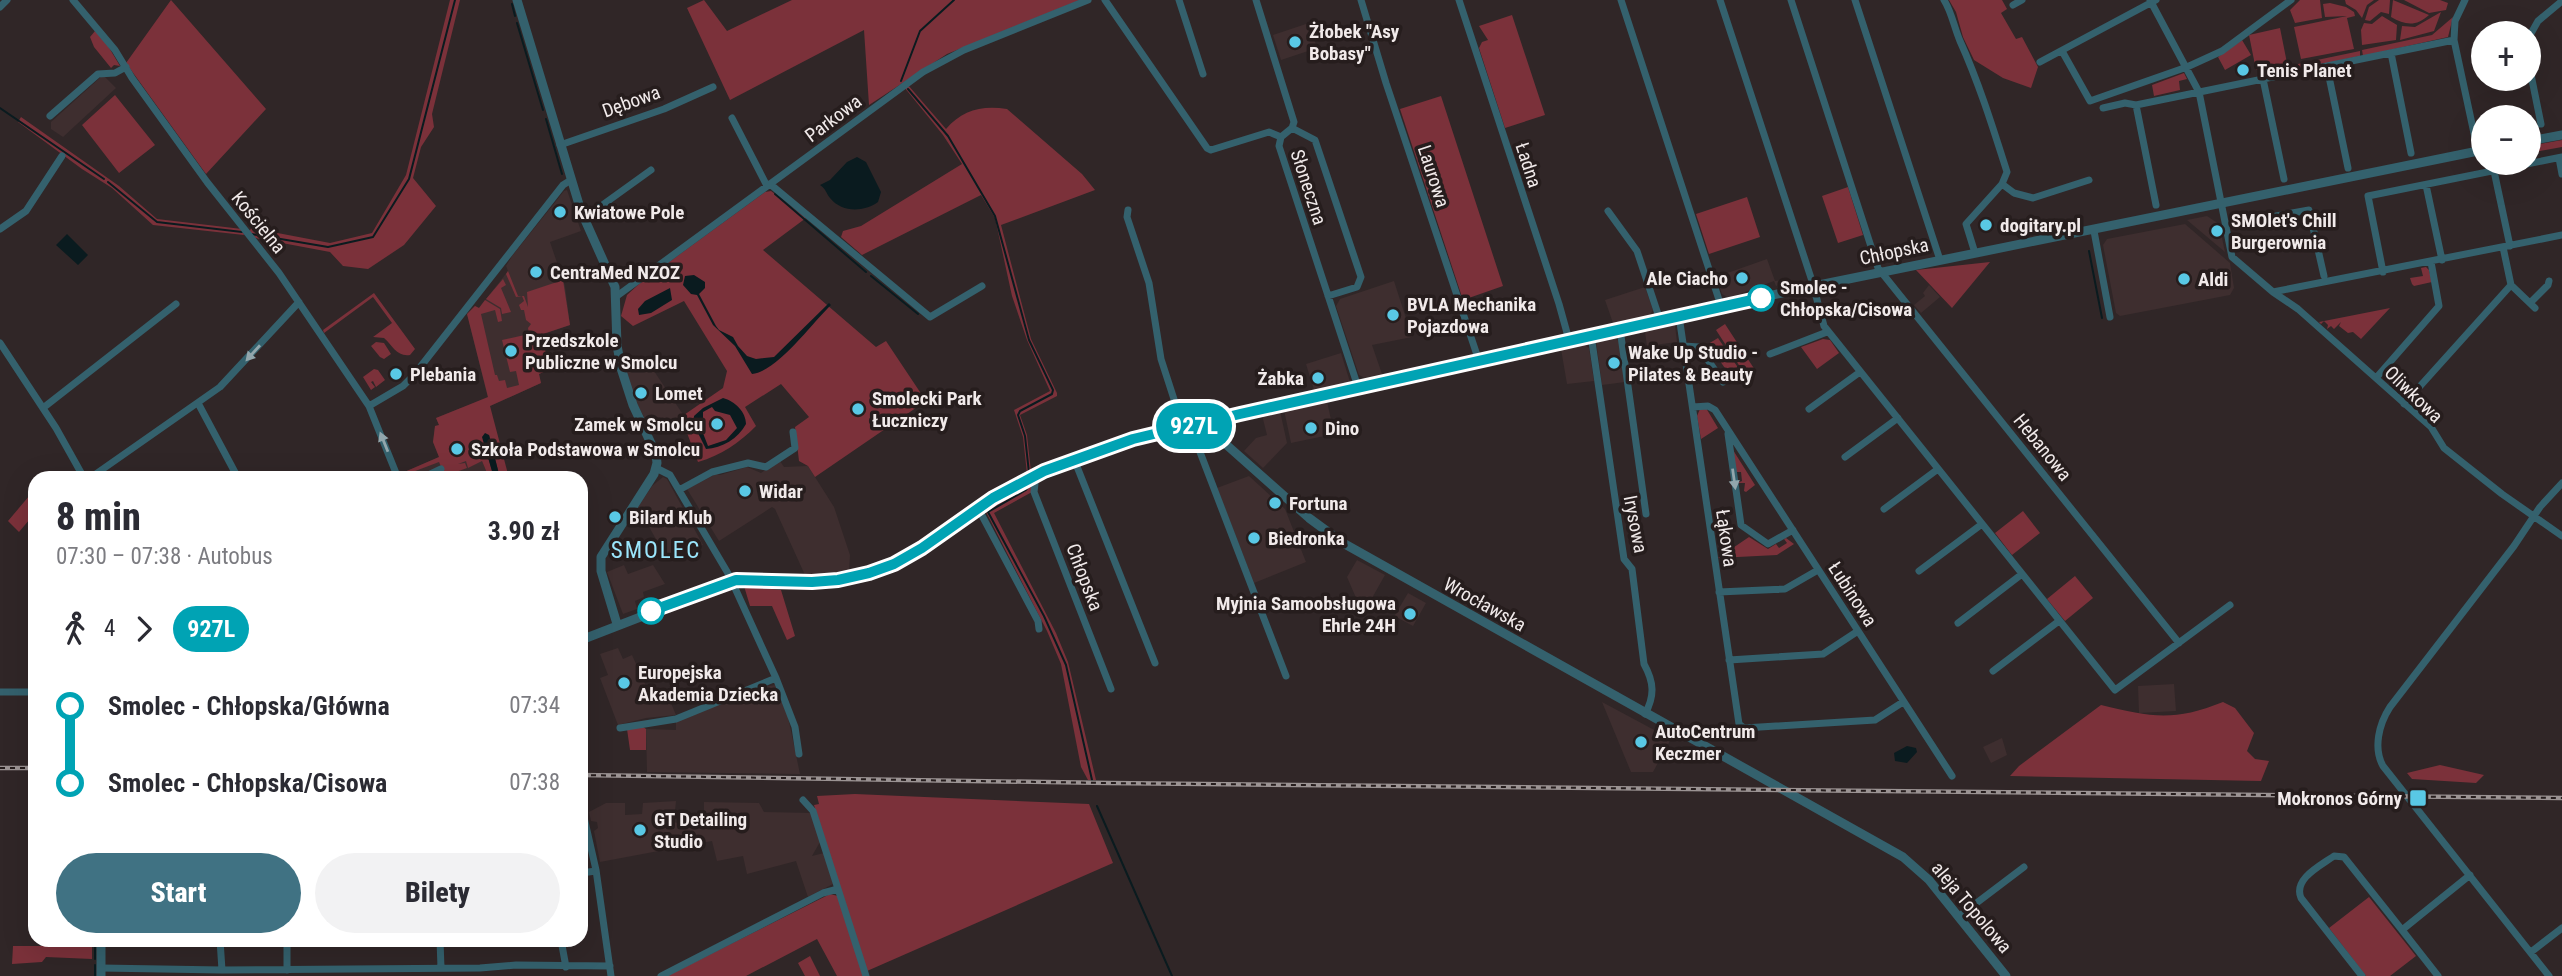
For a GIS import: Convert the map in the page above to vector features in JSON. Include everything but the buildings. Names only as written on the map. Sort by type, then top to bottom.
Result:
[{"type":"street","points":[[0,7],[7,0]]},
{"type":"street","name":"Kościelna","points":[[73,0],[115,50],[206,182],[299,302],[369,406],[395,471]]},
{"type":"street","points":[[517,0],[583,219],[613,281],[617,296],[616,335],[621,368],[629,397],[656,454],[656,468],[601,557],[601,571],[617,624]]},
{"type":"street","name":"Parkowa","points":[[617,296],[884,99],[948,57],[1088,0]]},
{"type":"street","points":[[1105,0],[1207,148],[1211,150],[1269,132],[1281,136]]},
{"type":"street","points":[[1179,0],[1203,74]]},
{"type":"street","name":"Słoneczna","points":[[1256,0],[1294,122],[1292,128],[1281,136],[1279,146],[1358,387]]},
{"type":"street","name":"Laurowa","points":[[1361,0],[1479,360]]},
{"type":"street","name":"Ładna","points":[[1459,0],[1569,340]]},
{"type":"street","points":[[1621,0],[1721,306]]},
{"type":"street","points":[[1720,0],[1827,332],[2115,690],[2231,604]]},
{"type":"street","name":"Hebanowa","points":[[1791,0],[1878,268],[2179,643]]},
{"type":"street","points":[[1855,0],[1940,260]]},
{"type":"street","points":[[1944,0],[1952,13],[1959,38],[1970,61],[2007,172],[2002,184],[1966,224],[1975,253]]},
{"type":"street","points":[[2013,5],[2022,0]]},
{"type":"street","points":[[2062,51],[2090,101],[2187,67],[2222,51],[2291,0]]},
{"type":"street","points":[[2465,0],[2455,21],[2454,40],[2471,119]]},
{"type":"street","points":[[2040,62],[2152,1]]},
{"type":"street","name":"Oliwkowa","points":[[2152,1],[2199,92],[2232,257],[2273,292],[2298,309],[2376,377],[2431,427],[2444,448],[2533,517],[2562,536]]},
{"type":"street","points":[[2538,21],[2562,1]]},
{"type":"street","points":[[2103,108],[2126,103],[2136,105],[2454,40]]},
{"type":"street","points":[[2390,53],[2411,153]]},
{"type":"street","points":[[2327,67],[2348,168]]},
{"type":"street","points":[[50,117],[98,74],[115,73],[126,68]]},
{"type":"street","points":[[2263,79],[2284,179]]},
{"type":"street","name":"Dębowa","points":[[560,145],[664,109],[713,87]]},
{"type":"street","points":[[2136,105],[2156,205]]},
{"type":"street","points":[[732,118],[768,185],[930,317],[982,286]]},
{"type":"street","points":[[1292,128],[1315,140],[1361,277],[1357,286],[1328,296]]},
{"type":"street","points":[[2541,139],[2562,135]]},
{"type":"street","name":"Chłopska","points":[[1204,429],[1214,420],[1721,306],[2471,152]]},
{"type":"street","points":[[0,229],[26,211],[62,156]]},
{"type":"street","points":[[2541,162],[2560,158],[2562,174]]},
{"type":"street","points":[[583,219],[651,170]]},
{"type":"street","points":[[2384,272],[2368,196],[2475,175]]},
{"type":"street","points":[[2495,175],[2511,285],[2532,306],[2549,281]]},
{"type":"street","points":[[369,406],[404,386],[414,375],[563,185],[571,180]]},
{"type":"street","points":[[2002,184],[2014,193],[2034,198],[2090,180]]},
{"type":"street","points":[[2426,185],[2442,260]]},
{"type":"street","points":[[2226,225],[2309,210],[2324,276]]},
{"type":"street","points":[[1128,211],[1127,217],[1149,283],[1161,359],[1286,676]]},
{"type":"street","points":[[1608,211],[1637,251],[1660,320]]},
{"type":"street","points":[[2094,231],[2110,317]]},
{"type":"street","points":[[2273,292],[2562,235]]},
{"type":"street","points":[[2376,377],[2439,306],[2431,262]]},
{"type":"street","points":[[2404,404],[2511,285]]},
{"type":"street","points":[[97,471],[198,403],[235,373],[299,302]]},
{"type":"street","points":[[43,408],[176,304]]},
{"type":"street","name":"Łąkowa","points":[[1679,316],[1738,722],[1741,727],[1747,728],[1875,720],[1903,702]]},
{"type":"street","points":[[1620,329],[1647,514]]},
{"type":"street","points":[[1770,354],[1827,332]]},
{"type":"street","name":"Irysowa","points":[[1591,335],[1623,559],[1632,569],[1644,664],[1650,674],[1653,698],[1645,714]]},
{"type":"street","points":[[0,343],[83,471]]},
{"type":"street","points":[[1684,346],[1699,347],[1723,382]]},
{"type":"street","points":[[1810,409],[1860,372]]},
{"type":"street","points":[[198,403],[234,471]]},
{"type":"street","name":"Łubinowa","points":[[1693,407],[1713,407],[1952,776]]},
{"type":"street","points":[[1845,457],[1898,418]]},
{"type":"street","points":[[588,637],[731,581],[741,579],[812,582],[869,573],[894,564],[922,548],[978,508],[1035,475],[1133,439],[1187,427],[1204,429]]},
{"type":"street","name":"Wrocławska","points":[[1204,429],[1221,440],[1336,539],[1769,783]]},
{"type":"street","points":[[1728,430],[1743,528],[1768,544],[1793,530]]},
{"type":"street","points":[[679,490],[712,472],[748,463],[766,467],[795,448],[793,432]]},
{"type":"street","points":[[1074,459],[1155,663]]},
{"type":"street","points":[[656,468],[670,475],[731,581],[776,678],[795,727],[799,754]]},
{"type":"street","points":[[1884,509],[1938,469]]},
{"type":"street","name":"Chłopska","points":[[1035,475],[1034,492],[1111,690]]},
{"type":"street","points":[[2549,976],[2381,762],[2379,738],[2387,712],[2533,517],[2562,483]]},
{"type":"street","points":[[978,508],[1038,621],[1039,629]]},
{"type":"street","points":[[1919,571],[1982,524]]},
{"type":"street","points":[[1719,592],[1785,589],[1818,570]]},
{"type":"street","points":[[1958,623],[2022,575]]},
{"type":"street","points":[[1993,671],[2059,621]]},
{"type":"street","points":[[1729,660],[1823,654],[1858,631]]},
{"type":"street","points":[[620,728],[676,719],[776,678]]},
{"type":"street","points":[[0,692],[28,692]]},
{"type":"street","name":"aleja Topolowa","points":[[1769,783],[1909,861],[1929,880],[2006,976]]},
{"type":"street","points":[[803,800],[813,811],[866,976]]},
{"type":"street","points":[[588,835],[596,871],[611,976]]},
{"type":"street","points":[[2362,976],[2301,898],[2299,891],[2302,881],[2334,856],[2344,857],[2438,976]]},
{"type":"street","points":[[1958,917],[2024,867]]},
{"type":"street","points":[[588,872],[596,871]]},
{"type":"street","points":[[2402,930],[2470,875]]},
{"type":"street","points":[[661,976],[813,898],[838,889]]},
{"type":"street","points":[[2531,952],[2562,928]]},
{"type":"street","points":[[101,947],[101,972],[516,965],[610,966]]},
{"type":"street","points":[[220,947],[222,970]]},
{"type":"street","points":[[287,947],[287,970]]},
{"type":"street","points":[[440,947],[441,968]]},
{"type":"street","points":[[562,947],[566,967]]},
{"type":"shaded area","points":[[171,0],[266,109],[206,174],[126,63]]},
{"type":"shaded area","points":[[450,0],[460,0],[432,114],[434,127],[421,147],[413,178],[436,206],[404,245],[368,269],[343,266],[330,252],[250,237],[248,232],[252,228],[330,243],[372,233],[406,175]]},
{"type":"shaded area","points":[[704,0],[727,31],[792,0],[1080,0],[947,54],[869,105],[864,30],[730,100],[687,8]]},
{"type":"shaded area","points":[[1949,0],[2002,0],[2007,9],[2001,13],[2016,39],[2022,37],[2038,67],[2031,88],[2003,78],[1974,60]]},
{"type":"shaded area","points":[[2300,0],[2320,0],[2322,18],[2295,23],[2290,10]]},
{"type":"shaded area","points":[[2345,0],[2374,0],[2367,5],[2362,18]]},
{"type":"shaded area","points":[[2379,0],[2390,0],[2389,14],[2381,12],[2370,21],[2365,20],[2369,7]]},
{"type":"shaded area","points":[[2393,0],[2429,15],[2415,23],[2401,22],[2391,17]]},
{"type":"shaded area","points":[[2404,0],[2440,0],[2448,3],[2446,10],[2429,13]]},
{"type":"shaded area","points":[[2330,3],[2354,12],[2355,16],[2347,18],[2354,49],[2301,59],[2294,27],[2347,16],[2325,17],[2323,4]]},
{"type":"shaded area","points":[[2441,12],[2434,31],[2400,40],[2402,26],[2415,27]]},
{"type":"shaded area","points":[[1512,15],[1545,115],[1505,128],[1479,48],[1482,42],[1488,40],[1479,26]]},
{"type":"shaded area","points":[[2382,16],[2397,25],[2396,40],[2362,45],[2361,30],[2364,23],[2372,24]]},
{"type":"shaded area","points":[[2453,17],[2448,37],[2363,56],[2362,50],[2432,35]]},
{"type":"shaded area","name":"Żłobek \"Asy Bobasy\"","points":[[1309,23],[1317,48],[1281,60],[1273,35]]},
{"type":"shaded area","points":[[2280,28],[2287,63],[2256,70],[2249,35]]},
{"type":"shaded area","points":[[95,31],[105,41],[120,66],[114,65],[111,68],[94,47],[90,37]]},
{"type":"shaded area","points":[[2242,40],[2251,55],[2225,70],[2218,57]]},
{"type":"shaded area","points":[[2360,51],[2360,56],[2298,69],[2298,64]]},
{"type":"shaded area","points":[[2184,73],[2187,79],[2179,81],[2180,90],[2154,96],[2152,85]]},
{"type":"shaded area","points":[[103,75],[116,88],[63,137],[51,129],[51,122]]},
{"type":"shaded area","points":[[908,85],[946,129],[959,117],[973,110],[1007,109],[1082,174],[1095,190],[1001,225],[1031,339],[1057,393],[1057,396],[1020,415],[1027,435],[1031,472],[1027,474],[1023,437],[1014,410],[1050,391],[1027,340],[1012,296],[995,218],[981,195],[862,255],[841,237],[843,231],[861,226],[962,164],[943,135],[904,87]]},
{"type":"shaded area","points":[[115,95],[155,145],[119,173],[82,125]]},
{"type":"shaded area","points":[[1441,96],[1503,286],[1463,300],[1400,109]]},
{"type":"shaded area","points":[[21,117],[119,186],[157,219],[242,229],[244,235],[153,225],[112,188],[18,122]]},
{"type":"shaded area","points":[[2562,140],[2562,147],[2541,151],[2541,144]]},
{"type":"shaded area","points":[[857,157],[866,162],[881,192],[878,202],[866,208],[853,209],[835,203],[820,185]]},
{"type":"shaded area","points":[[1848,187],[1863,235],[1838,243],[1822,196]]},
{"type":"shaded area","name":"Przedszkole Publiczne w Smolcu","points":[[567,190],[581,231],[550,242],[565,286],[570,325],[543,334],[548,370],[539,374],[541,383],[490,406],[467,314],[475,306],[479,308],[508,271],[506,266],[512,256]]},
{"type":"shaded area","points":[[771,191],[806,218],[763,250],[876,347],[886,341],[926,401],[815,477],[808,466],[799,461],[795,427],[809,417],[781,384],[745,407],[756,426],[750,432],[722,452],[698,462],[681,417],[723,388],[727,371],[684,301],[633,326],[621,316],[627,295],[639,284],[765,192]]},
{"type":"shaded area","points":[[1747,197],[1760,237],[1709,254],[1696,214]]},
{"type":"shaded area","points":[[2207,216],[2219,224],[2225,252],[2187,220]]},
{"type":"shaded area","points":[[2185,224],[2230,263],[2234,288],[2230,295],[2120,316],[2116,313],[2103,245],[2107,239]]},
{"type":"shaded area","points":[[67,234],[88,255],[78,265],[56,245]]},
{"type":"shaded area","points":[[1767,259],[1775,281],[1782,280],[1783,284],[1776,286],[1774,281],[1729,298],[1722,294],[1716,277]]},
{"type":"shaded area","points":[[1990,262],[1952,308],[1916,270]]},
{"type":"shaded area","points":[[2426,267],[2432,282],[2414,286],[2410,278],[2423,276],[2421,268]]},
{"type":"shaded area","points":[[508,271],[518,296],[522,296],[516,297],[506,274]]},
{"type":"shaded area","points":[[694,275],[705,282],[705,288],[699,294],[716,326],[733,337],[747,356],[756,359],[774,357],[829,303],[831,305],[783,356],[762,371],[752,374],[735,346],[713,325],[697,295],[691,294],[683,285],[685,276]]},
{"type":"shaded area","points":[[503,279],[506,285],[501,288],[511,312],[502,314],[501,308],[486,299]]},
{"type":"shaded area","points":[[563,280],[570,325],[543,334],[548,370],[539,374],[541,383],[490,406],[507,471],[498,471],[489,435],[487,453],[492,471],[486,471],[482,461],[468,468],[466,461],[458,464],[465,463],[467,468],[459,471],[443,471],[439,462],[415,471],[407,471],[439,457],[433,442],[435,426],[439,425],[436,418],[488,397],[467,314],[475,306],[479,308],[485,300],[500,309],[502,321],[498,322],[495,310],[481,314],[495,375],[499,381],[505,380],[507,388],[519,385],[516,371],[510,372],[502,340],[529,334],[528,328],[531,324],[519,305],[524,301],[522,296],[528,307],[527,292]]},
{"type":"shaded area","points":[[1394,281],[1412,337],[1372,345],[1382,374],[1365,378],[1359,375],[1336,306],[1340,299]]},
{"type":"shaded area","points":[[1929,285],[1940,297],[1921,313],[1914,305],[1925,296],[1923,293]]},
{"type":"shaded area","points":[[1645,287],[1653,310],[1649,316],[1613,323],[1605,300]]},
{"type":"shaded area","points":[[670,288],[672,300],[651,313],[639,315],[638,309],[645,301]]},
{"type":"shaded area","points":[[374,293],[415,349],[410,355],[398,353],[384,338],[373,337],[392,323],[373,297],[324,333],[323,330]]},
{"type":"shaded area","points":[[2390,308],[2361,339],[2339,326],[2341,322],[2334,329],[2331,326],[2327,329],[2328,325],[2324,321]]},
{"type":"shaded area","points":[[1725,324],[1755,370],[1746,376],[1716,330]]},
{"type":"shaded area","points":[[1675,325],[1677,342],[1647,346],[1645,332]]},
{"type":"shaded area","points":[[1614,338],[1619,341],[1625,382],[1602,385],[1596,341]]},
{"type":"shaded area","points":[[1718,338],[1743,375],[1734,381],[1708,344]]},
{"type":"shaded area","points":[[1823,339],[1830,340],[1839,353],[1817,369],[1801,347]]},
{"type":"shaded area","points":[[376,342],[384,343],[391,354],[384,359],[380,357],[371,346]]},
{"type":"shaded area","points":[[1583,344],[1589,348],[1594,381],[1567,384],[1561,349]]},
{"type":"shaded area","points":[[1341,353],[1350,382],[1314,390],[1306,364]]},
{"type":"shaded area","points":[[374,369],[378,370],[385,380],[376,387],[373,381],[371,382],[375,387],[371,390],[363,377]]},
{"type":"shaded area","points":[[654,371],[684,416],[651,431],[635,400],[626,372]]},
{"type":"shaded area","points":[[723,398],[727,399],[742,411],[746,424],[729,442],[706,449],[694,425],[694,416]],"holes":[[[712,407],[715,411],[730,415],[737,428],[726,440],[708,446],[699,423],[703,419],[703,412]]]},
{"type":"shaded area","points":[[1327,401],[1334,434],[1291,443],[1284,410]]},
{"type":"shaded area","name":"Szkoła Podstawowa w Smolcu","points":[[461,408],[486,471],[407,471],[439,457],[433,442],[435,426],[439,425],[436,418]]},
{"type":"shaded area","points":[[1706,408],[1718,428],[1701,439],[1697,416],[1700,409]]},
{"type":"shaded area","points":[[1280,411],[1287,443],[1263,468],[1244,451],[1256,438],[1267,435],[1262,415]]},
{"type":"shaded area","points":[[485,433],[489,435],[498,471],[492,471],[482,437]]},
{"type":"shaded area","points":[[1733,450],[1755,485],[1746,492],[1745,483],[1737,483],[1742,481],[1741,472],[1736,472]]},
{"type":"shaded area","points":[[780,461],[784,467],[808,466],[834,507],[850,555],[849,573],[805,575],[772,507],[719,541],[687,489],[716,474],[747,467],[761,473]]},
{"type":"shaded area","points":[[1249,476],[1285,509],[1306,562],[1254,583],[1217,488]]},
{"type":"shaded area","points":[[663,477],[667,479],[703,545],[667,559],[638,507],[652,486]]},
{"type":"shaded area","points":[[1033,482],[1032,492],[994,513],[1056,633],[1068,662],[1096,780],[1088,780],[1081,767],[1061,664],[985,510]]},
{"type":"shaded area","points":[[28,497],[28,521],[19,532],[8,521]]},
{"type":"shaded area","points":[[2023,511],[2040,533],[2012,555],[1995,533]]},
{"type":"shaded area","points":[[1749,537],[1768,549],[1776,544],[1779,548],[1787,543],[1784,539],[1786,538],[1794,544],[1777,555],[1718,558]]},
{"type":"shaded area","points":[[1357,560],[1385,575],[1363,614],[1347,577]]},
{"type":"shaded area","points":[[624,565],[628,574],[653,565],[665,584],[643,592],[644,597],[635,601],[637,609],[623,614],[607,572]]},
{"type":"shaded area","points":[[2075,576],[2093,598],[2065,621],[2047,599]]},
{"type":"shaded area","points":[[744,586],[781,590],[795,636],[787,640],[772,606],[750,606]]},
{"type":"shaded area","points":[[1408,593],[1426,603],[1413,626],[1398,618],[1393,627],[1389,625]]},
{"type":"shaded area","name":"Europejska Akademia Dziecka","points":[[618,648],[623,659],[632,655],[650,695],[665,689],[676,715],[646,718],[618,725],[600,678],[608,675],[600,654]]},
{"type":"shaded area","points":[[2174,684],[2176,711],[2139,713],[2138,686]]},
{"type":"shaded area","points":[[775,685],[788,717],[800,774],[647,772],[646,729],[676,730],[676,721]]},
{"type":"shaded area","points":[[1602,702],[1671,739],[1653,772],[1631,772]]},
{"type":"shaded area","points":[[2223,702],[2235,708],[2254,733],[2247,751],[2255,759],[2269,761],[2261,781],[2010,776],[2019,766],[2101,705],[2162,716],[2190,713]]},
{"type":"shaded area","points":[[642,726],[646,729],[646,750],[630,750],[627,729]]},
{"type":"shaded area","points":[[2002,738],[2007,755],[1991,763],[1983,747]]},
{"type":"shaded area","points":[[1907,746],[1916,748],[1917,752],[1907,763],[1895,761],[1894,753]]},
{"type":"shaded area","points":[[2440,765],[2484,775],[2476,783],[2412,779],[2407,773]]},
{"type":"shaded area","points":[[855,794],[1089,804],[1113,863],[867,971],[814,805],[819,804],[817,796]]},
{"type":"shaded area","points":[[676,801],[674,822],[685,825],[704,824],[704,802],[759,803],[764,812],[812,813],[820,842],[812,856],[824,853],[833,884],[808,897],[796,861],[747,874],[743,856],[717,861],[712,841],[600,862],[594,831],[598,828],[597,822],[591,821],[589,812],[606,803],[625,803],[625,815],[642,814],[643,803]]},
{"type":"shaded area","points":[[830,894],[838,896],[863,976],[837,976],[817,939],[746,976],[667,976]]},
{"type":"shaded area","points":[[2369,897],[2416,956],[2390,976],[2366,976],[2329,928]]},
{"type":"shaded area","points":[[13,946],[92,947],[92,959],[46,957],[42,962],[12,964]]},
{"type":"shaded area","points":[[810,956],[820,976],[805,976],[798,963]]},
{"type":"waterway","points":[[251,234],[328,247],[373,237],[409,179],[455,0]]},
{"type":"waterway","points":[[901,81],[920,31],[954,0]]},
{"type":"waterway","points":[[512,4],[515,16]]},
{"type":"waterway","points":[[517,23],[543,110]]},
{"type":"waterway","points":[[908,89],[948,136],[995,216],[1029,340],[1053,390],[1052,394],[1020,411],[1018,415],[1025,436],[1029,473]]},
{"type":"waterway","points":[[0,108],[104,179]]},
{"type":"waterway","points":[[546,119],[562,174]]},
{"type":"waterway","points":[[108,182],[157,222],[242,232]]},
{"type":"waterway","points":[[775,194],[866,272]]},
{"type":"waterway","points":[[2089,251],[2102,318]]},
{"type":"waterway","points":[[871,276],[918,314]]},
{"type":"waterway","points":[[1177,434],[1188,433]]},
{"type":"waterway","points":[[1147,440],[1170,435]]},
{"type":"waterway","points":[[1109,453],[1131,445]]},
{"type":"waterway","points":[[1096,458],[1103,455]]},
{"type":"waterway","points":[[1080,464],[1092,459]]},
{"type":"waterway","points":[[1039,481],[1073,467]]},
{"type":"waterway","points":[[1030,484],[1026,490],[988,512],[1044,616],[1066,665],[1092,780]]},
{"type":"waterway","points":[[1097,806],[1172,976]]},
{"type":"waterway","points":[[95,947],[95,959]]},
{"type":"waterway","points":[[95,965],[95,976]]},
{"type":"railway","points":[[0,768],[28,768]]},
{"type":"railway","points":[[588,775],[2562,798]]},
{"type":"bus line","name":"927L","points":[[651,611],[741,579],[812,582],[838,580],[879,570],[922,548],[993,498],[1035,475],[1105,447],[1133,439],[1183,427],[1204,429],[1211,421],[1240,414],[1761,298]]},
{"type":"place","name":"Żłobek \"Asy Bobasy\"","points":[[1295,42]]},
{"type":"place","name":"Tenis Planet","points":[[2243,70]]},
{"type":"place","name":"Kwiatowe Pole","points":[[560,212]]},
{"type":"place","name":"dogitary.pl","points":[[1986,225]]},
{"type":"place","name":"SMOlet's Chill Burgerownia","points":[[2217,231]]},
{"type":"place","name":"CentraMed NZOZ","points":[[536,272]]},
{"type":"place","name":"Ale Ciacho","points":[[1742,278]]},
{"type":"place","name":"Aldi","points":[[2184,279]]},
{"type":"place","name":"Smolec - Chłopska/Cisowa","points":[[1761,298]]},
{"type":"place","name":"BVLA Mechanika Pojazdowa","points":[[1393,315]]},
{"type":"place","name":"Przedszkole Publiczne w Smolcu","points":[[511,351]]},
{"type":"place","name":"Wake Up Studio - Pilates & Beauty","points":[[1614,363]]},
{"type":"place","name":"Plebania","points":[[396,374]]},
{"type":"place","name":"Żabka","points":[[1318,378]]},
{"type":"place","name":"Lomet","points":[[641,393]]},
{"type":"place","name":"Smolecki Park Łuczniczy","points":[[858,409]]},
{"type":"place","name":"Zamek w Smolcu","points":[[717,424]]},
{"type":"place","name":"Dino","points":[[1311,428]]},
{"type":"place","name":"Szkoła Podstawowa w Smolcu","points":[[457,449]]},
{"type":"place","name":"Widar","points":[[745,491]]},
{"type":"place","name":"Fortuna","points":[[1275,503]]},
{"type":"place","name":"Bilard Klub","points":[[615,517]]},
{"type":"place","name":"Biedronka","points":[[1254,538]]},
{"type":"place","name":"Myjnia Samoobsługowa Ehrle 24H","points":[[1410,614]]},
{"type":"place","name":"Europejska Akademia Dziecka","points":[[624,683]]},
{"type":"place","name":"AutoCentrum Keczmer","points":[[1641,742]]},
{"type":"place","name":"Mokronos Górny","points":[[2418,798]]},
{"type":"place","name":"GT Detailing Studio","points":[[640,830]]},
{"type":"district","name":"SMOLEC","points":[[656,550]]}]
